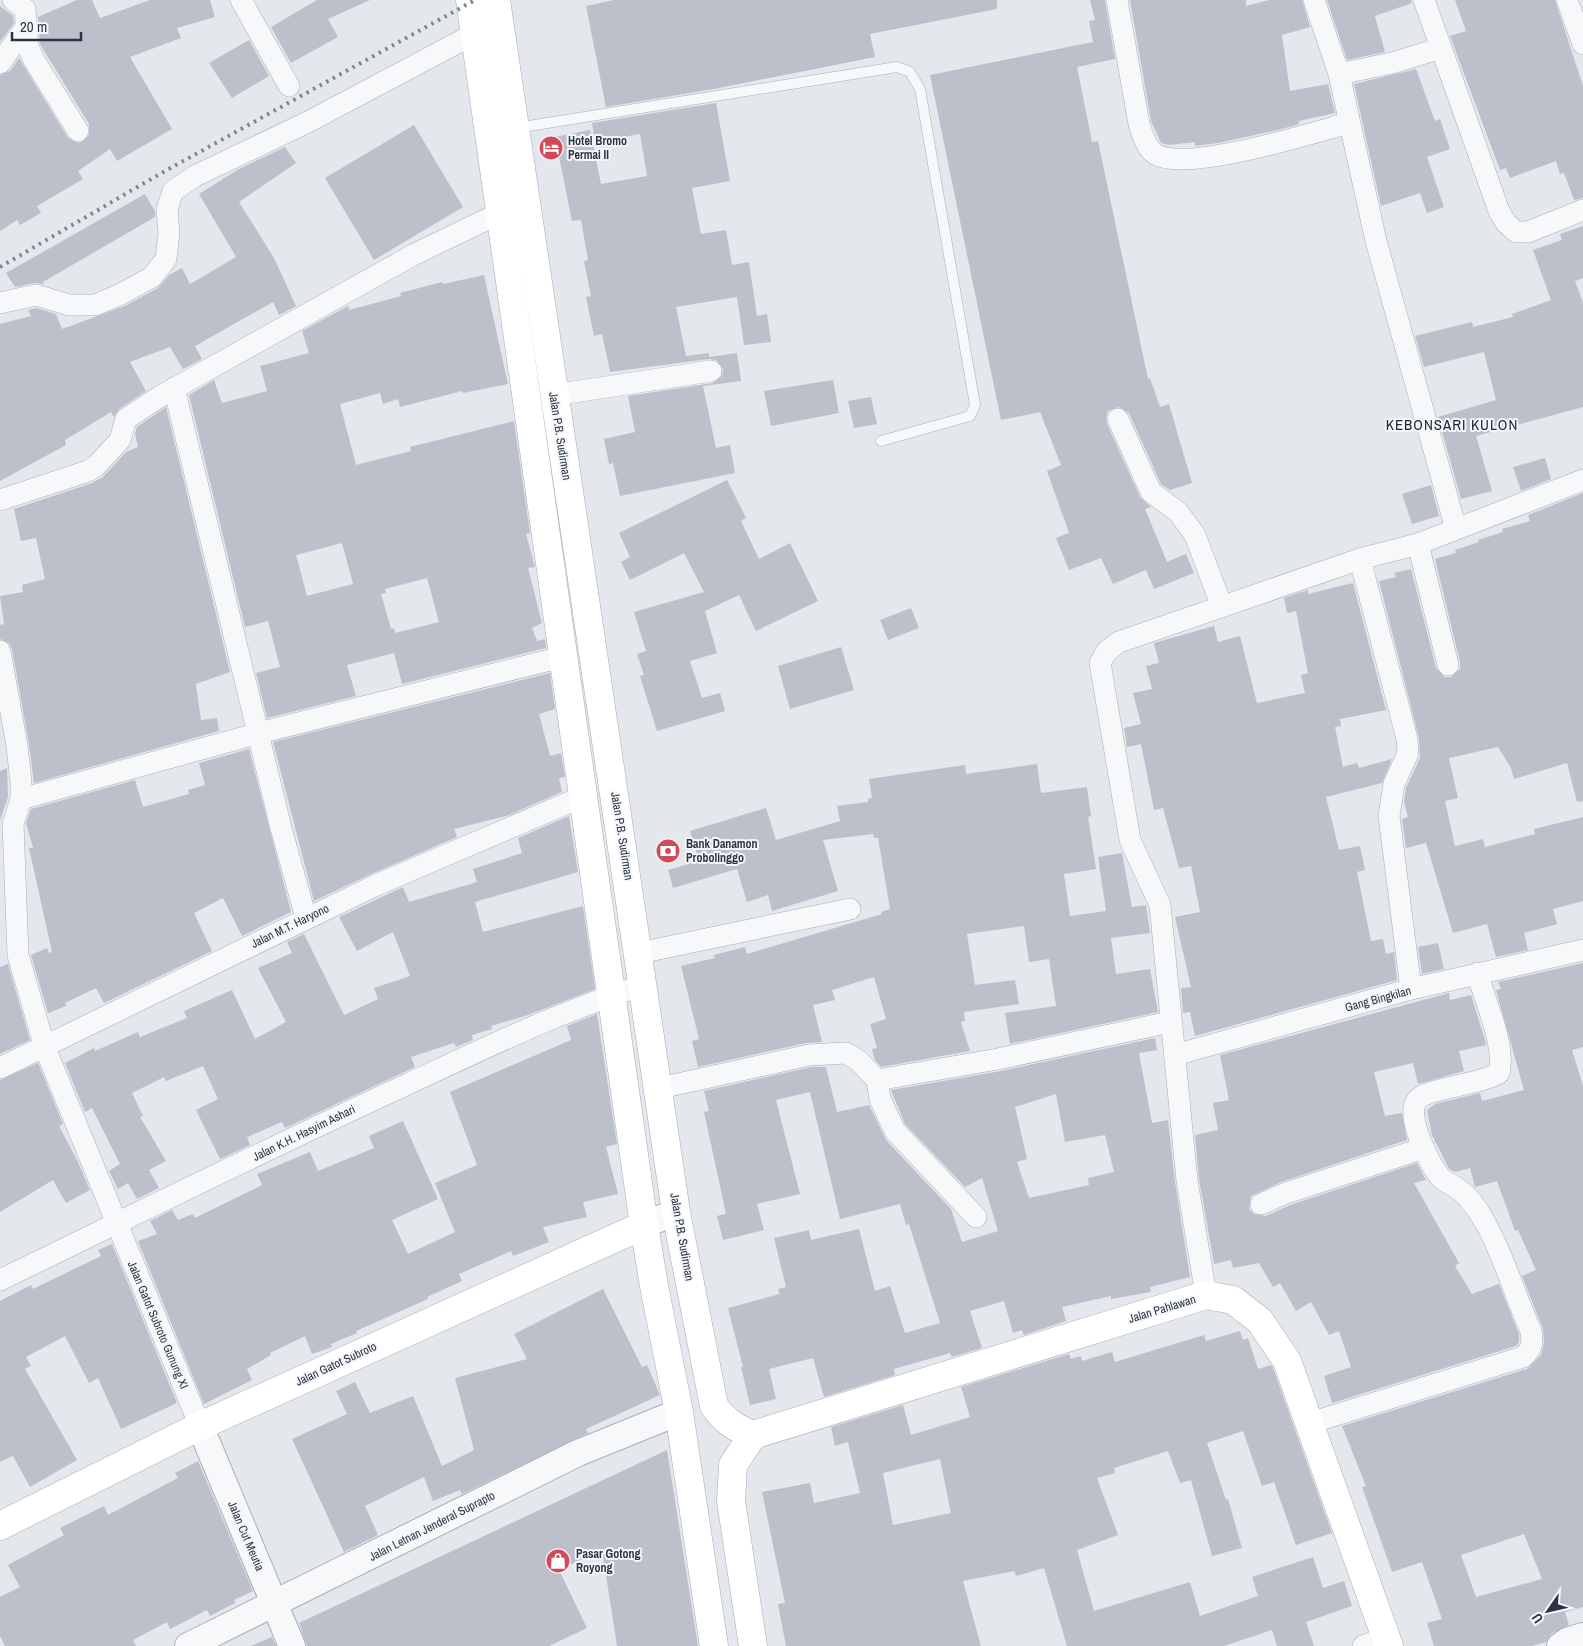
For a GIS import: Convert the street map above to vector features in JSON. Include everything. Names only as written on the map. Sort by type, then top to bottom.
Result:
[{"type":"main road","name":"Jalan P.B. Sudirman","points":[[470,0],[474,34],[502,130],[554,395],[660,1088],[676,1212],[714,1406],[730,1424],[753,1436]]},
{"type":"main road","name":"Jalan P.B. Sudirman","points":[[496,0],[502,130],[500,213],[644,1225],[679,1412],[714,1646]]},
{"type":"main road","name":"Jalan Gatot Subroto","points":[[0,1526],[200,1426],[644,1225]]},
{"type":"main road","name":"Jalan Pahlawan","points":[[753,1436],[1206,1295],[1233,1300],[1260,1321],[1287,1361],[1310,1423],[1379,1643]]},
{"type":"main road","points":[[753,1436],[733,1465],[731,1501],[753,1646]]},
{"type":"street","points":[[13,0],[25,9],[28,46],[34,60],[78,131]]},
{"type":"street","points":[[241,0],[289,86]]},
{"type":"street","points":[[1117,0],[1139,124],[1146,143],[1155,154],[1172,159],[1248,150],[1349,123]]},
{"type":"street","points":[[1314,0],[1339,74],[1376,242],[1456,529]]},
{"type":"street","points":[[1424,0],[1499,210],[1506,223],[1516,232],[1528,232],[1583,210]]},
{"type":"street","points":[[1567,0],[1583,44]]},
{"type":"street","points":[[0,63],[26,27]]},
{"type":"street","points":[[0,303],[36,295],[69,305],[95,305],[120,295],[152,277],[166,260],[169,233],[168,209],[173,191],[195,176],[308,122],[474,34]]},
{"type":"street","points":[[1339,74],[1392,63],[1441,48]]},
{"type":"street","points":[[0,500],[88,471],[96,466],[117,444],[126,419],[174,388],[413,256],[500,213]]},
{"type":"street","points":[[554,395],[711,371]]},
{"type":"street","points":[[174,388],[281,828],[306,918]]},
{"type":"street","points":[[1118,419],[1151,492],[1178,512],[1195,535],[1222,607]]},
{"type":"street","points":[[1206,1295],[1187,1181],[1160,905],[1130,840],[1100,662],[1108,651],[1119,642],[1360,559],[1418,544],[1583,480]]},
{"type":"street","points":[[1418,544],[1448,665]]},
{"type":"street","points":[[1360,559],[1408,739],[1408,753],[1394,784],[1389,816],[1411,989]]},
{"type":"street","points":[[0,660],[17,746],[21,799],[259,733],[562,657]]},
{"type":"street","name":"Jalan M.T. Haryono","points":[[0,1068],[45,1048],[374,886],[584,796]]},
{"type":"street","name":"Jalan Gatot Subroto Gunung XI","points":[[21,799],[6,827],[18,955],[45,1048],[200,1426]]},
{"type":"street","points":[[639,953],[850,909]]},
{"type":"street","name":"Gang Bingkilan","points":[[1175,1055],[1411,989],[1583,950]]},
{"type":"street","points":[[1310,1423],[1458,1379],[1523,1357],[1531,1350],[1533,1342],[1531,1331],[1488,1227],[1476,1206],[1463,1192],[1441,1178],[1424,1148],[1413,1114],[1412,1107],[1418,1099],[1427,1093],[1487,1080],[1499,1073],[1501,1064],[1499,1046],[1477,974]]},
{"type":"street","name":"Jalan K.H. Hasyim Ashari","points":[[0,1280],[485,1048],[612,995],[644,985]]},
{"type":"street","points":[[877,1080],[998,1059],[1170,1022]]},
{"type":"street","points":[[660,1088],[809,1055],[846,1053],[859,1061],[877,1080],[880,1099],[896,1131],[976,1217]]},
{"type":"street","points":[[1261,1204],[1302,1187],[1424,1148]]},
{"type":"street","name":"Jalan Gatot Subroto","points":[[644,1225],[676,1212]]},
{"type":"street","name":"Jalan Letnan Jenderal Suprapto","points":[[188,1646],[275,1605],[578,1453],[679,1412]]},
{"type":"street","name":"Jalan Cut Meutia","points":[[200,1426],[292,1646]]},
{"type":"street","points":[[1560,1646],[1567,1641],[1583,1636]]},
{"type":"lane","points":[[502,130],[897,67],[910,72],[920,89],[975,405],[970,416],[881,441]]},
{"type":"building","points":[[77,0],[92,0],[100,18],[150,0],[210,0],[215,17],[177,28],[181,38],[130,57],[172,129],[117,161],[110,149],[78,171],[83,179],[37,206],[41,213],[20,225],[17,220],[0,231],[0,75],[10,71],[19,58],[68,138],[79,143],[89,136],[89,124],[40,44],[38,17]]},
{"type":"building","points":[[317,0],[370,0],[328,19],[338,37],[291,63],[271,27]]},
{"type":"building","points":[[614,0],[997,0],[997,9],[870,34],[875,57],[714,89],[606,107],[586,6]]},
{"type":"building","points":[[1090,0],[1105,0],[1115,59],[1077,67],[1092,142],[1098,141],[1148,379],[1150,378],[1160,407],[1169,404],[1192,483],[1170,490],[1161,484],[1129,413],[1119,407],[1108,411],[1106,417],[1107,424],[1140,497],[1151,507],[1145,509],[1167,562],[1186,554],[1194,573],[1154,589],[1146,570],[1113,584],[1101,558],[1069,570],[1056,538],[1069,533],[1047,471],[1061,465],[1040,412],[1001,420],[930,75],[1093,42],[1089,21],[1095,20]]},
{"type":"building","points":[[1130,0],[1246,0],[1246,6],[1269,0],[1302,0],[1310,27],[1282,35],[1290,91],[1328,84],[1335,113],[1299,121],[1299,124],[1278,130],[1218,143],[1195,146],[1195,142],[1169,145],[1161,143],[1151,121]]},
{"type":"building","points":[[1327,0],[1411,0],[1412,3],[1375,16],[1385,52],[1347,60]]},
{"type":"building","points":[[1455,0],[1555,0],[1583,86],[1583,198],[1574,200],[1564,173],[1560,174],[1556,161],[1510,178],[1506,168],[1500,170],[1450,36],[1466,31]]},
{"type":"building","points":[[0,6],[13,16],[14,23],[0,42]]},
{"type":"building","points":[[249,40],[269,76],[232,98],[209,63]]},
{"type":"building","points":[[1416,69],[1435,121],[1440,119],[1450,149],[1427,157],[1444,207],[1427,213],[1420,193],[1381,206],[1354,84]]},
{"type":"building","points":[[716,103],[730,181],[692,188],[701,234],[726,230],[732,265],[749,262],[757,316],[767,314],[771,342],[744,345],[737,297],[676,307],[686,356],[709,353],[709,357],[737,353],[741,381],[703,386],[716,448],[730,445],[735,473],[620,496],[613,463],[609,464],[604,439],[635,432],[628,396],[713,383],[722,376],[723,369],[716,360],[709,359],[610,372],[602,334],[594,336],[586,297],[591,296],[584,261],[588,260],[581,220],[572,221],[555,137],[590,130],[601,184],[647,176],[640,134],[595,142],[592,123]]},
{"type":"building","points":[[414,125],[463,207],[374,260],[325,178]]},
{"type":"building","points":[[285,147],[296,163],[239,202],[274,258],[296,306],[279,315],[273,302],[195,346],[202,359],[183,369],[170,347],[130,362],[146,391],[119,409],[114,417],[111,412],[65,440],[66,445],[0,481],[0,324],[31,316],[28,310],[36,308],[56,314],[62,329],[125,306],[158,288],[169,275],[182,268],[190,284],[236,257],[199,194],[239,169]]},
{"type":"building","points":[[145,194],[155,211],[155,217],[43,282],[44,284],[34,283],[15,287],[6,273]]},
{"type":"building","points":[[1583,226],[1583,278],[1575,281],[1583,303],[1583,407],[1476,436],[1492,491],[1461,499],[1438,417],[1496,400],[1484,352],[1424,367],[1415,336],[1472,322],[1473,327],[1513,317],[1512,314],[1551,300],[1533,250],[1562,240],[1560,234]]},
{"type":"building","points":[[484,275],[508,384],[463,393],[462,391],[400,407],[398,399],[383,404],[380,393],[340,404],[356,465],[411,451],[410,447],[514,421],[530,533],[526,534],[535,567],[528,568],[542,623],[532,628],[537,641],[545,639],[546,648],[402,684],[394,653],[347,665],[356,696],[267,718],[256,673],[280,667],[268,621],[245,627],[189,395],[214,380],[222,403],[267,391],[260,366],[309,353],[302,331],[348,306],[349,310],[401,296],[400,293],[442,282],[443,284]],"holes":[[[342,543],[353,584],[307,596],[296,555]],[[427,578],[439,622],[395,633],[394,628],[391,629],[381,594],[386,593],[385,589]]]},
{"type":"building","points":[[833,380],[839,413],[771,426],[764,391]]},
{"type":"building","points":[[871,397],[877,424],[854,428],[848,401]]},
{"type":"building","points":[[166,407],[230,672],[196,684],[201,720],[217,718],[219,731],[34,783],[12,649],[9,643],[0,639],[0,625],[4,624],[0,596],[23,592],[22,585],[45,579],[36,538],[21,541],[14,509],[92,483],[103,477],[126,452],[138,447],[135,434],[137,427]]},
{"type":"building","points":[[1545,458],[1551,479],[1521,491],[1513,467]]},
{"type":"building","points":[[727,480],[746,518],[741,521],[759,559],[790,543],[818,601],[756,631],[739,595],[705,611],[717,653],[690,661],[702,698],[720,693],[725,711],[657,731],[640,676],[644,675],[637,654],[646,651],[634,612],[704,592],[684,553],[630,580],[621,562],[630,557],[619,533]]},
{"type":"building","points":[[1431,485],[1439,516],[1412,524],[1402,494]]},
{"type":"building","points":[[1583,493],[1583,801],[1577,802],[1567,763],[1514,779],[1511,768],[1498,747],[1449,758],[1458,798],[1445,801],[1455,846],[1483,839],[1485,847],[1535,834],[1534,829],[1583,817],[1583,901],[1553,909],[1557,924],[1524,933],[1528,950],[1496,957],[1487,924],[1453,933],[1426,843],[1406,848],[1402,819],[1408,817],[1404,801],[1406,788],[1420,758],[1419,738],[1379,581],[1396,577],[1394,573],[1411,569],[1436,668],[1444,677],[1451,677],[1460,669],[1460,662],[1435,559],[1456,553],[1455,550],[1503,532],[1502,529],[1530,521],[1528,515]]},
{"type":"building","points":[[1353,583],[1386,710],[1340,719],[1341,726],[1335,727],[1343,767],[1357,763],[1359,768],[1392,759],[1382,783],[1326,797],[1339,850],[1360,846],[1365,870],[1357,872],[1371,941],[1383,939],[1386,954],[1394,952],[1397,980],[1195,1036],[1190,1012],[1183,1013],[1181,988],[1191,987],[1175,917],[1200,912],[1191,866],[1179,868],[1163,808],[1154,810],[1141,744],[1127,747],[1124,728],[1141,724],[1133,693],[1152,689],[1146,666],[1159,663],[1154,643],[1214,626],[1218,642],[1240,636],[1257,703],[1305,693],[1301,675],[1308,673],[1296,611],[1287,613],[1284,598],[1308,590],[1308,594]]},
{"type":"building","points":[[911,608],[919,628],[888,640],[880,620]]},
{"type":"building","points":[[841,647],[854,690],[790,709],[778,666]]},
{"type":"building","points":[[550,673],[555,709],[539,714],[550,756],[561,753],[565,777],[559,778],[562,792],[506,816],[454,829],[457,837],[314,901],[273,742]]},
{"type":"building","points":[[249,749],[291,912],[242,936],[223,898],[194,913],[212,951],[104,1003],[96,988],[65,1003],[66,1006],[48,1013],[31,955],[47,948],[49,953],[52,952],[29,848],[33,848],[26,823],[31,809],[135,780],[143,807],[189,794],[188,790],[205,785],[199,763]]},
{"type":"building","points":[[1037,764],[1041,793],[1087,787],[1091,816],[1088,817],[1096,869],[1064,874],[1070,916],[1106,911],[1098,857],[1122,853],[1132,907],[1146,905],[1150,933],[1111,938],[1116,974],[1150,969],[1158,1012],[1010,1044],[1005,1013],[1056,1006],[1049,959],[1029,962],[1024,926],[967,934],[975,985],[1015,980],[1019,1004],[964,1012],[965,1021],[961,1022],[970,1051],[881,1067],[875,1060],[872,1049],[877,1048],[870,1024],[886,1019],[874,977],[832,990],[835,1000],[813,1005],[822,1042],[806,1043],[698,1067],[692,1041],[699,1039],[681,966],[715,958],[714,955],[745,947],[747,954],[882,914],[881,912],[890,909],[878,838],[874,838],[873,834],[823,840],[838,891],[772,911],[768,895],[747,902],[737,869],[673,888],[668,870],[699,861],[690,831],[766,808],[776,840],[840,821],[837,806],[868,802],[868,799],[872,798],[869,779],[965,765],[966,774]]},
{"type":"building","points":[[7,768],[8,797],[0,820],[0,771]]},
{"type":"building","points":[[569,816],[578,872],[475,902],[483,932],[583,906],[595,989],[528,1015],[491,1026],[492,1029],[472,1035],[473,1040],[456,1047],[454,1043],[411,1057],[415,1067],[285,1128],[282,1122],[247,1137],[250,1145],[220,1159],[196,1110],[218,1099],[203,1066],[166,1081],[164,1077],[132,1093],[143,1116],[140,1117],[166,1161],[149,1170],[159,1188],[137,1199],[128,1183],[118,1189],[109,1171],[120,1164],[92,1108],[85,1112],[65,1063],[94,1048],[95,1051],[138,1032],[140,1037],[187,1018],[184,1011],[232,990],[255,1039],[286,1022],[258,968],[292,953],[287,942],[304,934],[344,1015],[378,999],[374,988],[410,976],[393,932],[357,951],[339,917],[403,887],[409,902],[477,882],[473,869],[522,853],[518,838]]},
{"type":"building","points":[[1438,943],[1444,969],[1422,974],[1418,947]]},
{"type":"building","points":[[1583,963],[1583,1047],[1572,1050],[1583,1086],[1583,1607],[1565,1612],[1569,1625],[1551,1634],[1546,1642],[1532,1646],[1434,1646],[1427,1623],[1442,1619],[1422,1562],[1392,1572],[1362,1487],[1366,1486],[1342,1426],[1527,1369],[1541,1355],[1544,1343],[1543,1329],[1522,1276],[1536,1270],[1518,1230],[1515,1231],[1497,1181],[1475,1187],[1470,1168],[1455,1172],[1449,1169],[1432,1135],[1427,1110],[1435,1104],[1480,1093],[1482,1101],[1524,1090],[1496,990],[1501,989],[1498,982]],"holes":[[[1524,1534],[1542,1579],[1476,1597],[1461,1555]]]},
{"type":"building","points":[[8,964],[30,1040],[0,1054],[0,967]]},
{"type":"building","points":[[1449,993],[1450,1000],[1471,995],[1486,1045],[1459,1051],[1464,1071],[1418,1084],[1413,1063],[1374,1072],[1385,1116],[1402,1113],[1407,1140],[1281,1182],[1251,1196],[1249,1209],[1254,1214],[1266,1216],[1290,1205],[1417,1163],[1426,1180],[1414,1183],[1459,1263],[1455,1266],[1472,1294],[1499,1284],[1519,1334],[1519,1342],[1516,1346],[1332,1403],[1324,1376],[1351,1367],[1339,1331],[1329,1335],[1311,1302],[1296,1311],[1280,1283],[1273,1287],[1259,1263],[1233,1268],[1231,1260],[1214,1264],[1199,1179],[1195,1135],[1218,1130],[1213,1103],[1229,1100],[1220,1055]]},
{"type":"building","points":[[597,1014],[617,1144],[606,1147],[618,1194],[583,1202],[587,1217],[543,1227],[549,1242],[513,1256],[511,1251],[459,1274],[462,1281],[427,1297],[428,1299],[356,1331],[357,1333],[331,1344],[332,1347],[312,1354],[305,1336],[270,1353],[271,1355],[247,1369],[252,1380],[204,1404],[138,1241],[157,1234],[150,1221],[172,1210],[178,1220],[193,1214],[195,1218],[262,1185],[257,1174],[310,1152],[318,1171],[374,1148],[369,1136],[403,1121],[438,1199],[392,1220],[408,1254],[455,1232],[435,1183],[477,1165],[450,1092],[571,1040],[567,1026]]},
{"type":"building","points":[[1155,1038],[1157,1050],[1139,1053],[1152,1123],[1168,1120],[1175,1182],[1190,1277],[1150,1287],[1151,1292],[1111,1299],[1111,1296],[1062,1307],[1066,1321],[1024,1335],[1022,1330],[1013,1333],[1004,1301],[970,1311],[982,1348],[952,1357],[950,1353],[894,1369],[895,1375],[824,1397],[813,1358],[769,1369],[776,1399],[750,1405],[741,1367],[743,1367],[728,1308],[780,1294],[778,1289],[786,1287],[774,1238],[809,1230],[811,1240],[859,1229],[875,1291],[890,1286],[905,1333],[940,1323],[909,1224],[906,1225],[900,1204],[840,1219],[810,1092],[776,1100],[800,1194],[757,1204],[764,1230],[723,1240],[717,1216],[726,1214],[704,1112],[709,1111],[704,1091],[811,1067],[826,1067],[837,1112],[869,1105],[886,1140],[951,1209],[962,1242],[998,1231],[982,1178],[965,1187],[905,1124],[891,1090],[1001,1071]],"holes":[[[1056,1094],[1065,1142],[1105,1135],[1114,1172],[1088,1178],[1089,1185],[1029,1198],[1017,1162],[1027,1159],[1015,1107]]]},
{"type":"building","points":[[38,1063],[63,1124],[59,1126],[90,1190],[66,1203],[53,1180],[0,1212],[0,1080]]},
{"type":"building","points":[[112,1244],[177,1403],[121,1429],[98,1378],[89,1383],[65,1336],[26,1357],[31,1366],[25,1369],[77,1460],[30,1487],[13,1456],[0,1462],[0,1301],[31,1285],[33,1289],[101,1256],[98,1250]]},
{"type":"building","points":[[603,1289],[642,1367],[647,1365],[660,1395],[586,1429],[588,1433],[462,1494],[460,1490],[433,1501],[424,1477],[365,1506],[378,1535],[344,1552],[292,1439],[347,1414],[336,1391],[355,1382],[370,1413],[413,1396],[442,1466],[474,1450],[455,1378],[527,1359],[514,1334]]},
{"type":"building","points":[[1240,1331],[1243,1340],[1248,1338],[1258,1369],[1271,1365],[1273,1368],[1332,1533],[1296,1545],[1274,1482],[1262,1486],[1243,1431],[1207,1443],[1226,1500],[1228,1499],[1242,1548],[1212,1556],[1191,1480],[1180,1483],[1168,1451],[1114,1468],[1115,1473],[1097,1478],[1118,1535],[1077,1550],[1094,1611],[1190,1582],[1200,1616],[1258,1596],[1252,1577],[1313,1557],[1323,1588],[1344,1581],[1352,1606],[1306,1622],[1314,1646],[1277,1646],[1272,1630],[1224,1646],[1067,1646],[1044,1568],[1016,1576],[1014,1571],[963,1581],[981,1646],[786,1646],[778,1604],[785,1603],[762,1492],[810,1483],[814,1503],[860,1493],[848,1442],[835,1446],[831,1427],[903,1405],[911,1435],[970,1417],[961,1387],[1069,1354],[1071,1359],[1081,1356],[1082,1361],[1112,1352],[1115,1362],[1204,1335],[1206,1341]],"holes":[[[940,1459],[951,1513],[893,1525],[883,1473]]]},
{"type":"building","name":"Pasar Gotong Royong","points":[[667,1450],[698,1646],[617,1646],[602,1550],[559,1570],[587,1628],[549,1646],[307,1646],[299,1623]]},
{"type":"building","points":[[198,1461],[253,1591],[234,1600],[235,1603],[210,1616],[207,1610],[170,1629],[167,1622],[133,1640],[136,1646],[5,1646],[0,1636],[0,1597],[20,1587],[8,1565],[64,1535],[60,1528],[104,1506],[108,1515],[178,1478],[175,1473]]},
{"type":"building","points":[[272,1637],[276,1646],[251,1646]]},
{"type":"railway","points":[[0,267],[165,171],[475,0]]},
{"type":"place","name":"Hotel Bromo Permai II","points":[[551,148]]},
{"type":"place","name":"Bank Danamon Probolinggo","points":[[668,851]]},
{"type":"place","name":"Pasar Gotong Royong","points":[[558,1561]]},
{"type":"district","name":"KEBONSARI KULON","points":[[1452,424]]}]
